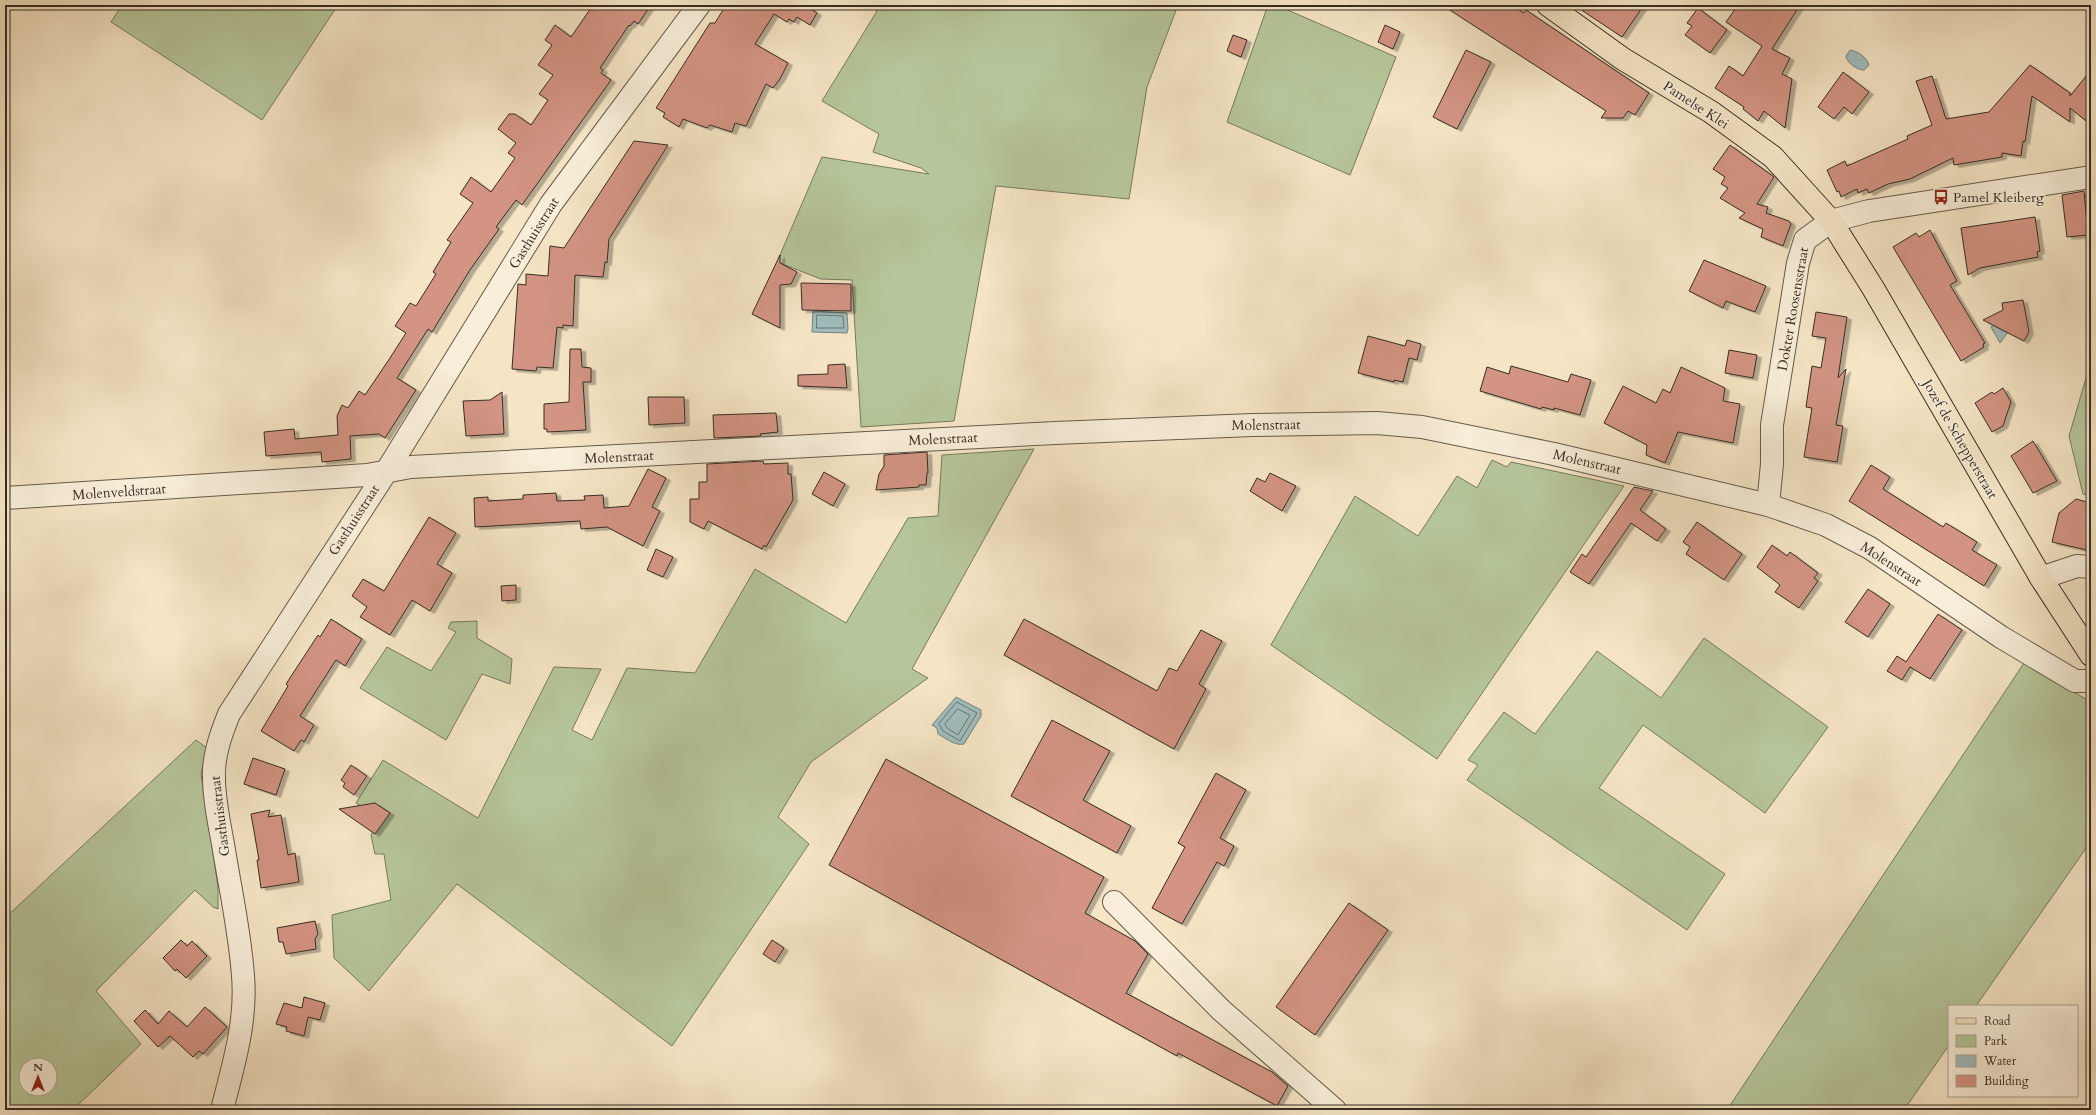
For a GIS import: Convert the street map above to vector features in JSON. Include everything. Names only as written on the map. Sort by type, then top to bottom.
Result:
[{"type":"main road","name":"Pamelse Klei","points":[[1548,5],[1623,59],[1711,112],[1773,157],[1831,221]]},
{"type":"main road","name":"Jozef de Schepperstraat","points":[[1831,221],[1873,288],[2041,578],[2091,655]]},
{"type":"street","name":"Gasthuisstraat","points":[[222,1110],[238,1047],[244,977],[238,932],[217,814],[214,778],[217,750],[230,714],[386,472],[551,204],[699,5]]},
{"type":"street","name":"Dokter Roosensstraat","points":[[1768,505],[1772,464],[1772,425],[1801,248],[1805,240],[1831,221],[1869,210],[2091,177]]},
{"type":"street","name":"Molenstraat","points":[[386,472],[411,467],[1055,433],[1253,425],[1377,423],[1422,427],[1554,454],[1768,505],[1826,525],[1870,548],[2001,637],[2075,681],[2091,681]]},
{"type":"street","name":"Gasthuisstraat","points":[[232,484],[367,475],[386,472]]},
{"type":"street","name":"Molenveldstraat","points":[[5,498],[232,484]]},
{"type":"street","points":[[2041,578],[2078,566],[2091,567]]},
{"type":"street","points":[[1114,902],[1221,1010],[1335,1110]]},
{"type":"green space","points":[[122,5],[338,5],[262,120],[111,22]]},
{"type":"green space","points":[[867,5],[1178,5],[1147,87],[1129,199],[996,186],[954,421],[861,427],[852,280],[821,279],[777,262],[822,157],[929,174],[921,168],[873,152],[879,134],[822,101],[877,11]]},
{"type":"green space","points":[[1268,5],[1276,5],[1396,57],[1350,175],[1227,122]]},
{"type":"green space","points":[[2091,361],[2091,496],[2083,494],[2069,436]]},
{"type":"green space","points":[[1034,449],[912,669],[928,678],[811,762],[778,817],[809,844],[672,1046],[457,884],[369,991],[334,958],[332,915],[391,900],[384,854],[375,854],[371,835],[381,818],[356,803],[383,760],[478,818],[554,667],[601,669],[572,730],[592,740],[627,668],[695,673],[755,569],[846,623],[908,518],[938,516],[942,455]]},
{"type":"green space","points":[[1492,460],[1507,467],[1511,462],[1624,486],[1437,759],[1271,645],[1355,496],[1418,536],[1457,476],[1477,488]]},
{"type":"green space","points":[[477,621],[477,638],[512,659],[510,684],[482,674],[446,740],[360,688],[387,647],[431,671],[456,632],[448,628],[451,622]]},
{"type":"green space","points":[[1704,638],[1828,727],[1765,813],[1643,725],[1599,788],[1725,874],[1687,930],[1467,780],[1478,765],[1468,760],[1504,712],[1535,734],[1597,651],[1661,698]]},
{"type":"green space","points":[[2024,663],[2091,702],[2091,841],[1977,1005],[1948,1005],[1948,1046],[1904,1110],[1727,1110]]},
{"type":"green space","points":[[196,740],[207,748],[201,774],[218,887],[218,909],[213,907],[195,890],[96,991],[141,1044],[73,1110],[5,1110],[5,918]]},
{"type":"water","points":[[1850,50],[1859,53],[1866,59],[1869,65],[1864,70],[1850,64],[1846,56]]},
{"type":"water","points":[[813,311],[847,313],[847,333],[812,332]]},
{"type":"water","points":[[2003,320],[2009,331],[2000,343],[1991,327]]},
{"type":"water","points":[[956,697],[981,710],[981,716],[964,744],[957,744],[948,740],[938,734],[937,728],[932,725]]},
{"type":"building","points":[[593,5],[651,5],[638,24],[634,21],[630,26],[629,25],[600,68],[603,70],[601,73],[611,80],[522,205],[516,200],[496,227],[499,229],[470,270],[432,332],[428,329],[397,378],[416,390],[385,438],[379,434],[350,436],[351,459],[322,462],[321,452],[266,456],[264,432],[294,429],[295,439],[338,435],[337,416],[342,405],[348,408],[359,391],[365,395],[388,361],[406,333],[395,326],[410,303],[416,306],[436,274],[433,272],[451,242],[447,240],[473,203],[460,194],[471,177],[491,192],[515,158],[508,153],[516,143],[498,129],[509,114],[515,114],[531,125],[548,100],[539,94],[553,75],[538,65],[552,45],[545,40],[555,25],[571,37]]},
{"type":"building","points":[[726,5],[805,5],[817,13],[810,25],[797,17],[794,22],[789,19],[787,22],[774,14],[755,44],[788,63],[780,79],[773,88],[766,84],[746,126],[735,123],[732,132],[710,125],[707,128],[683,119],[679,127],[663,117],[665,113],[656,108],[710,23],[715,23]]},
{"type":"building","points":[[1442,5],[1511,5],[1524,13],[1526,10],[1649,93],[1635,115],[1628,111],[1623,118],[1601,118],[1606,111]]},
{"type":"building","points":[[1574,5],[1644,5],[1622,37]]},
{"type":"building","points":[[1738,5],[1800,5],[1772,49],[1790,58],[1782,74],[1792,79],[1785,128],[1764,111],[1758,121],[1743,109],[1744,107],[1715,88],[1729,66],[1743,76],[1762,46],[1726,22]]},
{"type":"building","points":[[1698,8],[1727,30],[1710,53],[1685,35],[1692,26],[1687,23]]},
{"type":"building","points":[[1385,25],[1400,32],[1393,49],[1378,42]]},
{"type":"building","points":[[1233,35],[1247,40],[1241,57],[1227,51]]},
{"type":"building","points":[[1466,50],[1491,62],[1457,129],[1433,117]]},
{"type":"building","points":[[2030,65],[2070,93],[2070,96],[2091,70],[2091,125],[2070,108],[2070,122],[2032,96],[2025,142],[2023,141],[2021,156],[2002,153],[2002,157],[1954,165],[1953,158],[1910,179],[1888,184],[1869,193],[1867,189],[1858,193],[1857,189],[1841,197],[1839,191],[1837,192],[1827,170],[1845,161],[1847,166],[1908,139],[1907,136],[1932,125],[1916,81],[1932,76],[1946,119],[1989,112]]},
{"type":"building","points":[[1843,72],[1869,92],[1852,114],[1844,107],[1834,119],[1818,107]]},
{"type":"building","points":[[634,141],[668,145],[609,239],[607,263],[605,262],[603,277],[575,275],[573,326],[563,325],[563,328],[557,327],[553,368],[537,367],[536,371],[512,369],[518,284],[526,285],[526,274],[548,276],[550,246],[564,248]]},
{"type":"building","points":[[1730,145],[1774,177],[1757,204],[1768,207],[1766,213],[1789,221],[1791,224],[1783,246],[1761,237],[1763,229],[1739,218],[1745,213],[1720,198],[1728,188],[1721,184],[1725,177],[1713,169]]},
{"type":"building","points":[[2084,191],[2088,235],[2067,237],[2062,195]]},
{"type":"building","points":[[2035,217],[2040,251],[2037,252],[2038,257],[1980,268],[1968,275],[1961,228]]},
{"type":"building","points":[[1930,230],[1957,281],[1950,285],[1985,343],[1983,344],[1984,347],[1961,361],[1893,247],[1916,233],[1919,237]]},
{"type":"building","points":[[780,255],[780,263],[797,272],[791,284],[780,285],[780,328],[752,314]]},
{"type":"building","points":[[1704,260],[1766,286],[1755,312],[1726,301],[1723,308],[1689,291]]},
{"type":"building","points":[[801,283],[851,284],[851,311],[802,310]]},
{"type":"building","points":[[2023,300],[2029,332],[2024,341],[1983,320],[2003,310],[2002,303]]},
{"type":"building","points":[[1816,312],[1847,317],[1838,378],[1846,369],[1836,425],[1843,426],[1837,462],[1804,457],[1812,408],[1806,407],[1812,366],[1821,368],[1826,338],[1812,336]]},
{"type":"building","points":[[1368,336],[1405,346],[1407,340],[1421,344],[1417,360],[1409,358],[1403,382],[1394,380],[1394,382],[1358,373]]},
{"type":"building","points":[[570,349],[581,349],[582,367],[591,368],[591,382],[583,382],[586,430],[547,432],[547,429],[544,429],[544,404],[569,402]]},
{"type":"building","points":[[1729,350],[1757,355],[1753,378],[1725,373]]},
{"type":"building","points":[[845,364],[847,388],[798,386],[798,375],[828,374],[828,365]]},
{"type":"building","points":[[1511,366],[1568,382],[1571,374],[1591,380],[1580,415],[1554,408],[1554,410],[1542,407],[1541,409],[1480,391],[1487,367],[1509,374]]},
{"type":"building","points":[[1681,367],[1725,388],[1723,401],[1740,404],[1733,443],[1678,432],[1665,463],[1646,455],[1647,445],[1604,423],[1623,386],[1656,403],[1663,389],[1670,393]]},
{"type":"building","points":[[2003,388],[2011,402],[2003,426],[1992,432],[1975,403],[1992,392],[1994,394]]},
{"type":"building","points":[[502,392],[504,434],[466,436],[463,401],[490,400]]},
{"type":"building","points":[[648,397],[684,397],[685,423],[649,425]]},
{"type":"building","points":[[776,413],[778,432],[760,434],[761,436],[714,438],[713,415]]},
{"type":"building","points":[[2033,441],[2057,481],[2033,493],[2011,456]]},
{"type":"building","points":[[927,452],[928,473],[926,485],[919,485],[919,487],[876,490],[879,474],[884,466],[884,455]]},
{"type":"building","points":[[763,461],[764,464],[788,463],[788,474],[791,474],[793,500],[766,547],[764,545],[762,549],[708,521],[704,529],[690,522],[690,499],[699,499],[699,482],[707,482],[707,464]]},
{"type":"building","points":[[1871,465],[1890,477],[1883,489],[1943,527],[1946,523],[1977,542],[1972,550],[1997,565],[1984,586],[1849,501]]},
{"type":"building","points":[[648,469],[666,478],[652,507],[660,511],[643,546],[607,527],[581,529],[580,521],[475,527],[474,498],[488,497],[488,501],[523,499],[523,495],[556,493],[557,501],[585,500],[584,496],[603,495],[604,508],[629,506]]},
{"type":"building","points":[[824,472],[845,484],[833,506],[812,494]]},
{"type":"building","points":[[1270,473],[1296,486],[1282,511],[1250,491],[1257,478],[1265,482]]},
{"type":"building","points":[[1634,487],[1653,491],[1640,510],[1666,529],[1657,541],[1631,523],[1589,584],[1570,572],[1582,554],[1586,557]]},
{"type":"building","points":[[2076,499],[2091,503],[2091,551],[2052,542],[2059,513]]},
{"type":"building","points":[[429,517],[456,533],[437,564],[452,573],[430,611],[412,600],[390,635],[360,617],[367,607],[352,596],[363,579],[384,591]]},
{"type":"building","points":[[1697,522],[1742,554],[1724,580],[1686,554],[1690,547],[1683,542]]},
{"type":"building","points":[[1772,545],[1787,556],[1790,552],[1818,573],[1814,578],[1818,581],[1799,608],[1775,592],[1780,585],[1757,567]]},
{"type":"building","points":[[656,549],[673,557],[663,577],[647,570]]},
{"type":"building","points":[[516,585],[516,600],[502,601],[501,586]]},
{"type":"building","points":[[1868,589],[1890,604],[1868,637],[1845,622]]},
{"type":"building","points":[[1938,614],[1962,630],[1930,679],[1910,667],[1902,680],[1887,671],[1897,656],[1906,662]]},
{"type":"building","points":[[331,619],[362,639],[345,666],[336,660],[300,716],[314,725],[304,742],[301,740],[294,751],[261,731],[288,686],[286,684],[318,635],[320,637]]},
{"type":"building","points":[[1024,619],[1157,691],[1169,668],[1177,671],[1201,630],[1222,641],[1199,684],[1206,689],[1174,749],[1004,655]]},
{"type":"building","points":[[1052,720],[1110,751],[1083,800],[1131,826],[1117,853],[1011,796]]},
{"type":"building","points":[[253,758],[285,769],[276,795],[244,784]]},
{"type":"building","points":[[886,759],[1104,877],[1085,913],[1135,941],[1148,954],[1126,993],[1272,1072],[1288,1086],[1277,1106],[1178,1053],[1177,1056],[829,865]]},
{"type":"building","points":[[351,765],[367,776],[354,795],[343,787],[345,783],[341,780]]},
{"type":"building","points":[[1216,773],[1246,790],[1220,838],[1234,846],[1224,866],[1217,862],[1182,924],[1152,908],[1185,847],[1178,843]]},
{"type":"building","points":[[375,803],[390,813],[375,834],[339,809]]},
{"type":"building","points":[[270,810],[268,817],[281,815],[288,855],[295,853],[299,882],[261,888],[257,860],[259,860],[251,814]]},
{"type":"building","points":[[1349,903],[1388,930],[1315,1035],[1276,1007]]},
{"type":"building","points":[[315,921],[318,934],[315,939],[316,949],[286,954],[283,942],[279,942],[277,928]]},
{"type":"building","points":[[181,940],[187,946],[192,941],[207,956],[186,978],[177,969],[175,971],[163,958]]},
{"type":"building","points":[[772,940],[784,948],[775,962],[763,954]]},
{"type":"building","points":[[304,997],[325,1003],[320,1020],[308,1017],[304,1036],[286,1031],[287,1027],[276,1024],[284,1003],[302,1008]]},
{"type":"building","points":[[205,1007],[227,1027],[203,1054],[199,1051],[193,1057],[170,1036],[158,1047],[134,1021],[145,1010],[158,1024],[169,1011],[187,1027]]},
{"type":"place","name":"Pamel Kleiberg","points":[[1941,197]]}]
